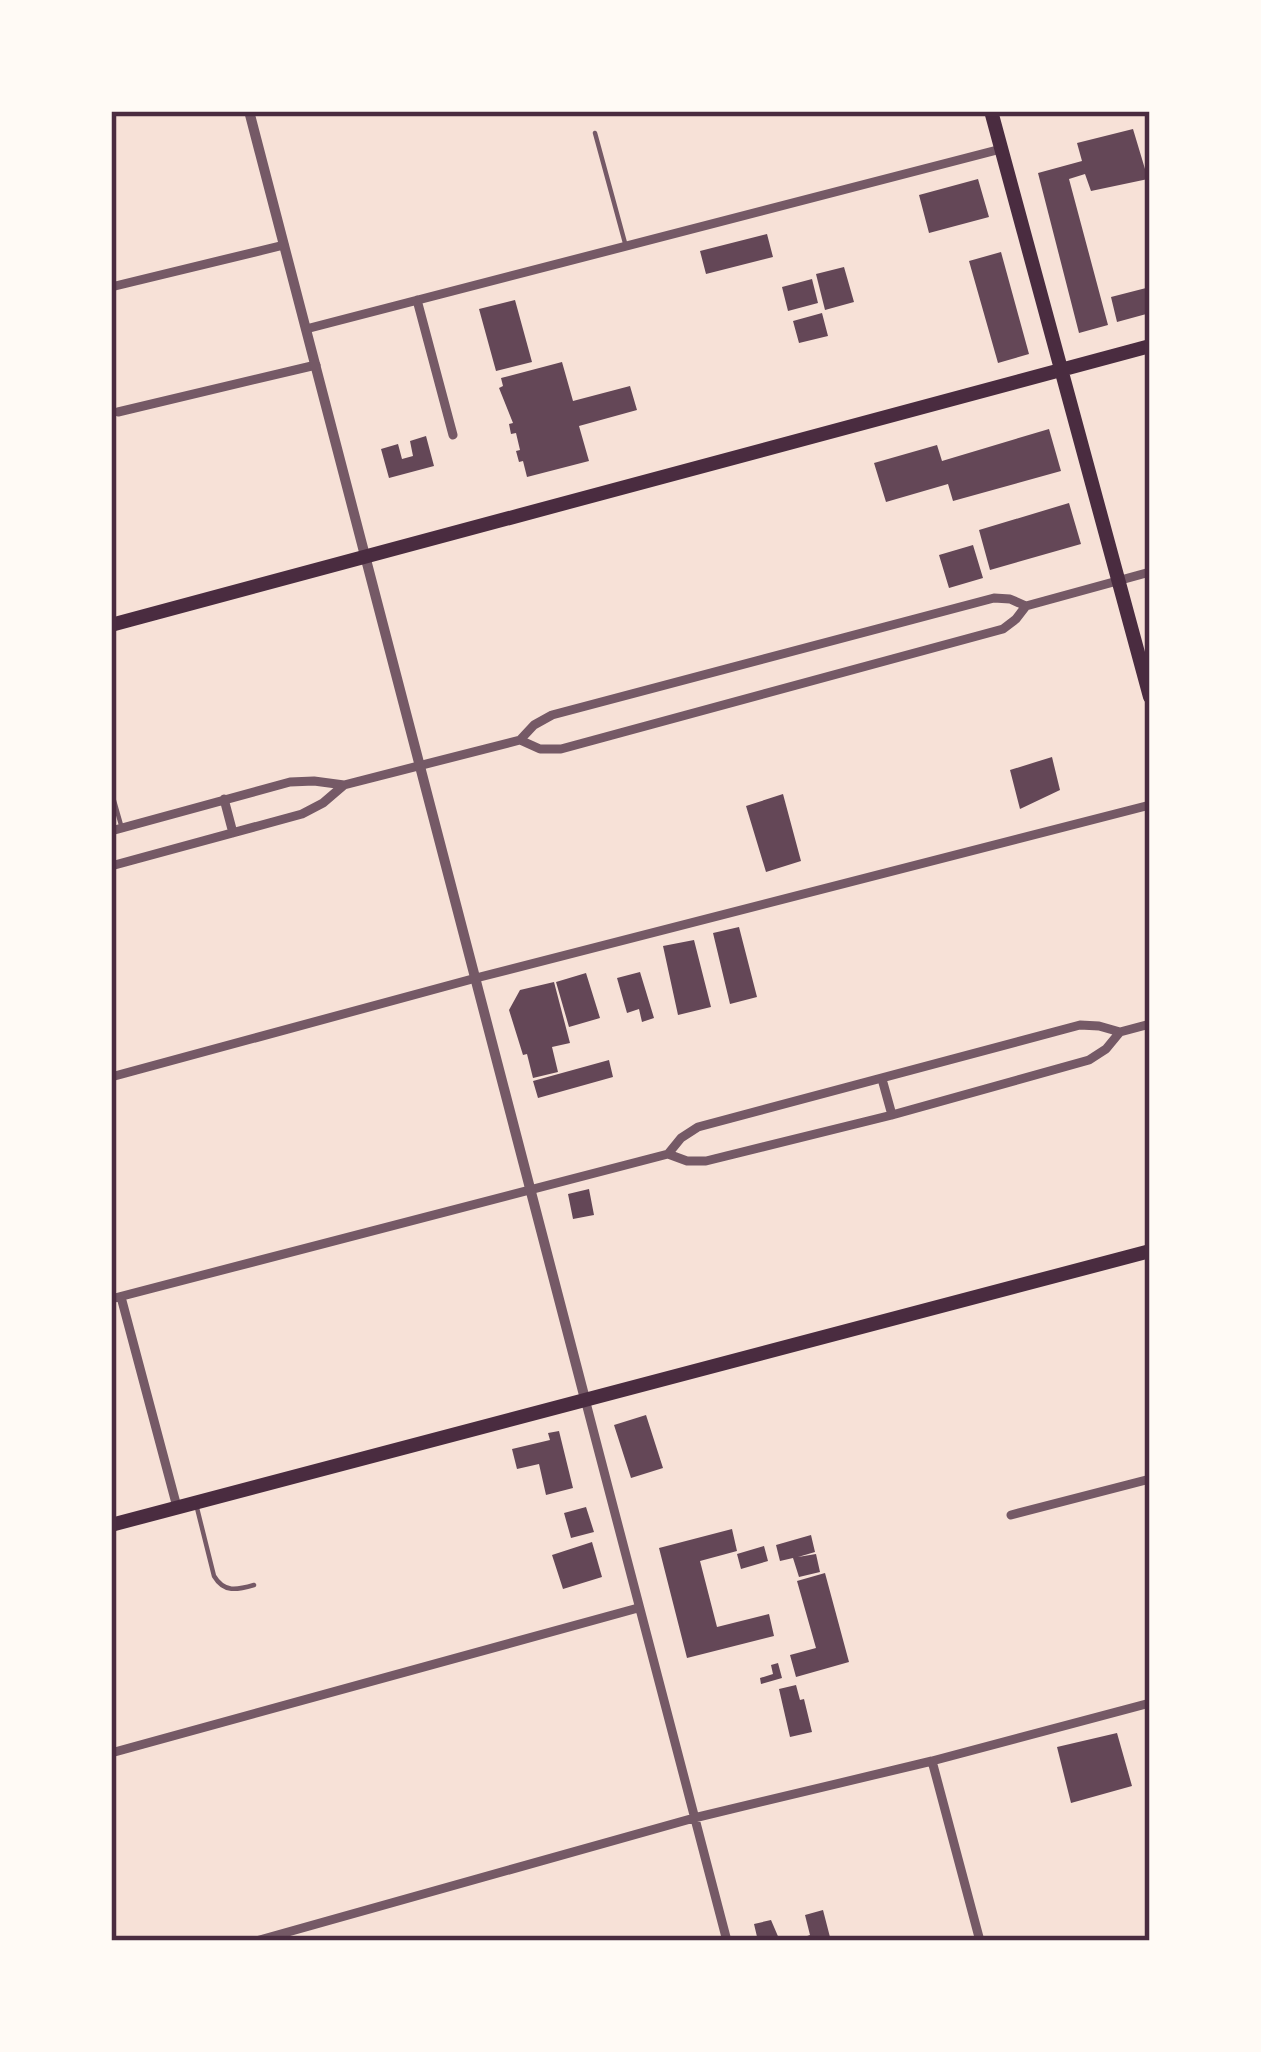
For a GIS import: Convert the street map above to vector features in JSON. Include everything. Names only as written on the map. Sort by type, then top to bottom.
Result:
[{"type":"main road","points":[[992,111],[1150,697]]},
{"type":"main road","points":[[111,626],[1150,346]]},
{"type":"main road","points":[[111,1525],[1150,1251]]},
{"type":"street","points":[[249,111],[727,1941]]},
{"type":"street","points":[[306,328],[1001,149]]},
{"type":"street","points":[[111,287],[284,245]]},
{"type":"street","points":[[417,300],[453,435]]},
{"type":"street","points":[[118,412],[316,365]]},
{"type":"street","points":[[520,740],[540,749],[561,749],[1003,629],[1025,606],[1150,572]]},
{"type":"street","points":[[116,829],[290,782],[344,785],[520,740],[534,724],[553,715],[994,598],[1010,598],[1025,606]]},
{"type":"street","points":[[111,866],[302,814],[344,785]]},
{"type":"street","points":[[224,800],[233,833]]},
{"type":"street","points":[[111,1077],[1150,805]]},
{"type":"street","points":[[668,1154],[698,1127],[1080,1025],[1120,1032],[1150,1024]]},
{"type":"street","points":[[177,1507],[116,1298],[668,1154],[706,1161],[892,1115],[1089,1060],[1120,1032]]},
{"type":"street","points":[[882,1078],[892,1115]]},
{"type":"street","points":[[1011,1515],[1150,1479]]},
{"type":"street","points":[[111,1753],[638,1608]]},
{"type":"street","points":[[256,1941],[694,1818],[1150,1703]]},
{"type":"street","points":[[932,1761],[980,1941]]},
{"type":"lane","points":[[595,133],[626,246]]},
{"type":"lane","points":[[111,790],[116,829]]},
{"type":"lane","points":[[195,1502],[219,1584],[228,1589],[254,1585]]},
{"type":"building","points":[[1133,129],[1148,179],[1091,191],[1085,174],[1069,179],[1108,325],[1079,333],[1038,173],[1082,161],[1077,143]]},
{"type":"building","points":[[978,179],[989,217],[929,233],[919,195]]},
{"type":"building","points":[[767,234],[773,257],[706,274],[700,251]]},
{"type":"building","points":[[1001,252],[1029,354],[998,363],[969,261]]},
{"type":"building","points":[[844,267],[854,302],[825,310],[816,274]]},
{"type":"building","points":[[812,279],[818,303],[788,311],[782,287]]},
{"type":"building","points":[[1150,287],[1150,313],[1117,322],[1111,297]]},
{"type":"building","points":[[515,300],[532,362],[496,371],[479,309]]},
{"type":"building","points":[[822,313],[828,336],[799,343],[793,321]]},
{"type":"building","points":[[562,362],[573,401],[630,386],[637,410],[579,426],[589,461],[527,477],[516,451],[520,450],[516,433],[511,434],[509,424],[513,423],[499,388],[501,378]]},
{"type":"building","points":[[1049,429],[1061,471],[953,501],[948,484],[886,502],[874,463],[937,445],[942,461]]},
{"type":"building","points":[[426,436],[434,466],[389,478],[381,449],[398,444],[402,459],[413,456],[410,441]]},
{"type":"building","points":[[1069,503],[1081,544],[990,570],[979,530]]},
{"type":"building","points":[[973,545],[983,578],[949,588],[939,555]]},
{"type":"building","points":[[1052,757],[1060,790],[1020,809],[1010,770]]},
{"type":"building","points":[[783,794],[801,861],[766,872],[746,806]]},
{"type":"building","points":[[739,927],[757,997],[730,1004],[713,933]]},
{"type":"building","points":[[694,940],[711,1007],[678,1015],[663,946]]},
{"type":"building","points":[[640,972],[654,1018],[642,1022],[639,1009],[627,1013],[617,978]]},
{"type":"building","points":[[586,973],[600,1018],[569,1027],[556,982]]},
{"type":"building","points":[[554,982],[570,1043],[552,1047],[558,1072],[533,1078],[509,1010],[520,990]]},
{"type":"building","points":[[609,1060],[613,1077],[538,1098],[533,1081]]},
{"type":"building","points":[[589,1189],[594,1215],[573,1219],[568,1194]]},
{"type":"building","points":[[646,1415],[663,1468],[631,1478],[614,1425]]},
{"type":"building","points":[[559,1431],[573,1488],[546,1495],[539,1464],[517,1469],[512,1449],[550,1440],[548,1433]]},
{"type":"building","points":[[586,1507],[594,1532],[571,1538],[564,1513]]},
{"type":"building","points":[[732,1529],[737,1551],[700,1561],[717,1627],[769,1614],[774,1636],[687,1658],[659,1548]]},
{"type":"building","points":[[811,1535],[815,1552],[798,1557],[816,1554],[820,1572],[799,1577],[793,1558],[780,1561],[776,1545]]},
{"type":"building","points":[[592,1542],[602,1577],[563,1589],[552,1555]]},
{"type":"building","points":[[764,1546],[768,1561],[741,1569],[737,1554]]},
{"type":"building","points":[[825,1573],[849,1662],[796,1677],[790,1655],[816,1648],[797,1581]]},
{"type":"building","points":[[778,1663],[782,1678],[761,1684],[760,1678],[773,1674],[771,1665]]},
{"type":"building","points":[[796,1685],[812,1732],[790,1737],[779,1689]]},
{"type":"building","points":[[1117,1733],[1132,1786],[1071,1803],[1057,1747]]},
{"type":"building","points":[[823,1910],[831,1941],[793,1941],[810,1935],[805,1915]]},
{"type":"building","points":[[771,1920],[780,1941],[758,1941],[754,1924]]}]
